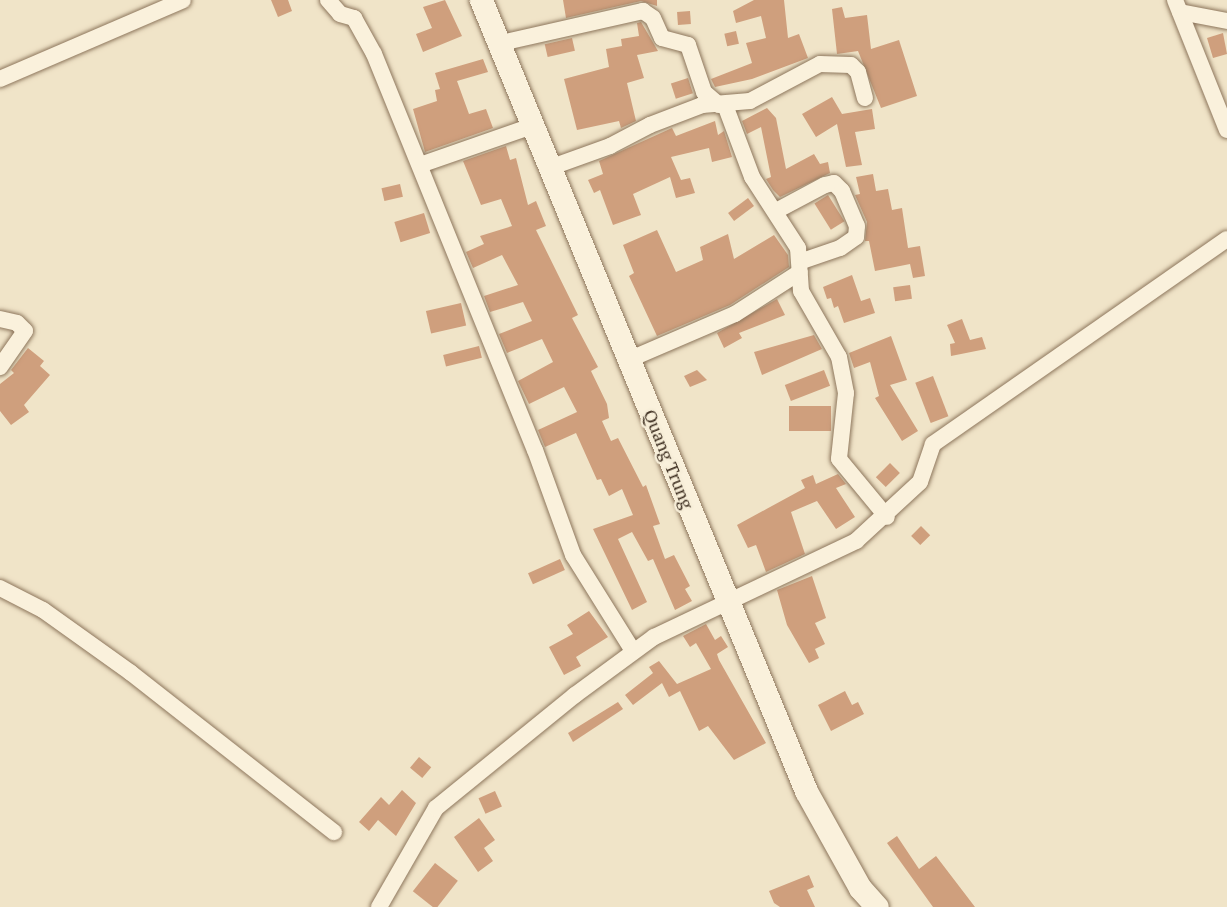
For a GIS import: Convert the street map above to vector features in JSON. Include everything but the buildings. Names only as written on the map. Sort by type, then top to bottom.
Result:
[{"type":"main road","name":"Quang Trung","points":[[481,0],[806,791],[860,887],[877,907]]},
{"type":"street","points":[[0,79],[183,0]]},
{"type":"street","points":[[328,0],[340,14],[354,18],[365,36],[420,165],[573,555],[633,651]]},
{"type":"street","points":[[1178,6],[1227,21]]},
{"type":"street","points":[[1178,6],[1227,130]]},
{"type":"street","points":[[500,43],[643,11],[653,18],[662,38],[688,45],[705,92],[722,105],[752,177],[790,230],[801,266],[801,291],[832,342],[844,375],[839,460],[887,517]]},
{"type":"street","points":[[549,168],[610,146],[675,114],[702,105],[750,101],[799,72],[835,62],[858,72],[865,99]]},
{"type":"street","points":[[420,165],[531,126]]},
{"type":"street","points":[[628,360],[735,314],[801,266],[840,248],[856,237],[857,226],[842,191],[834,183],[825,185],[776,211]]},
{"type":"street","points":[[379,907],[436,808],[633,651],[856,541],[887,517],[920,482],[933,444],[1227,239]]},
{"type":"street","points":[[0,319],[17,323],[25,331],[0,367]]},
{"type":"street","points":[[0,588],[43,610],[131,673],[334,832]]}]
